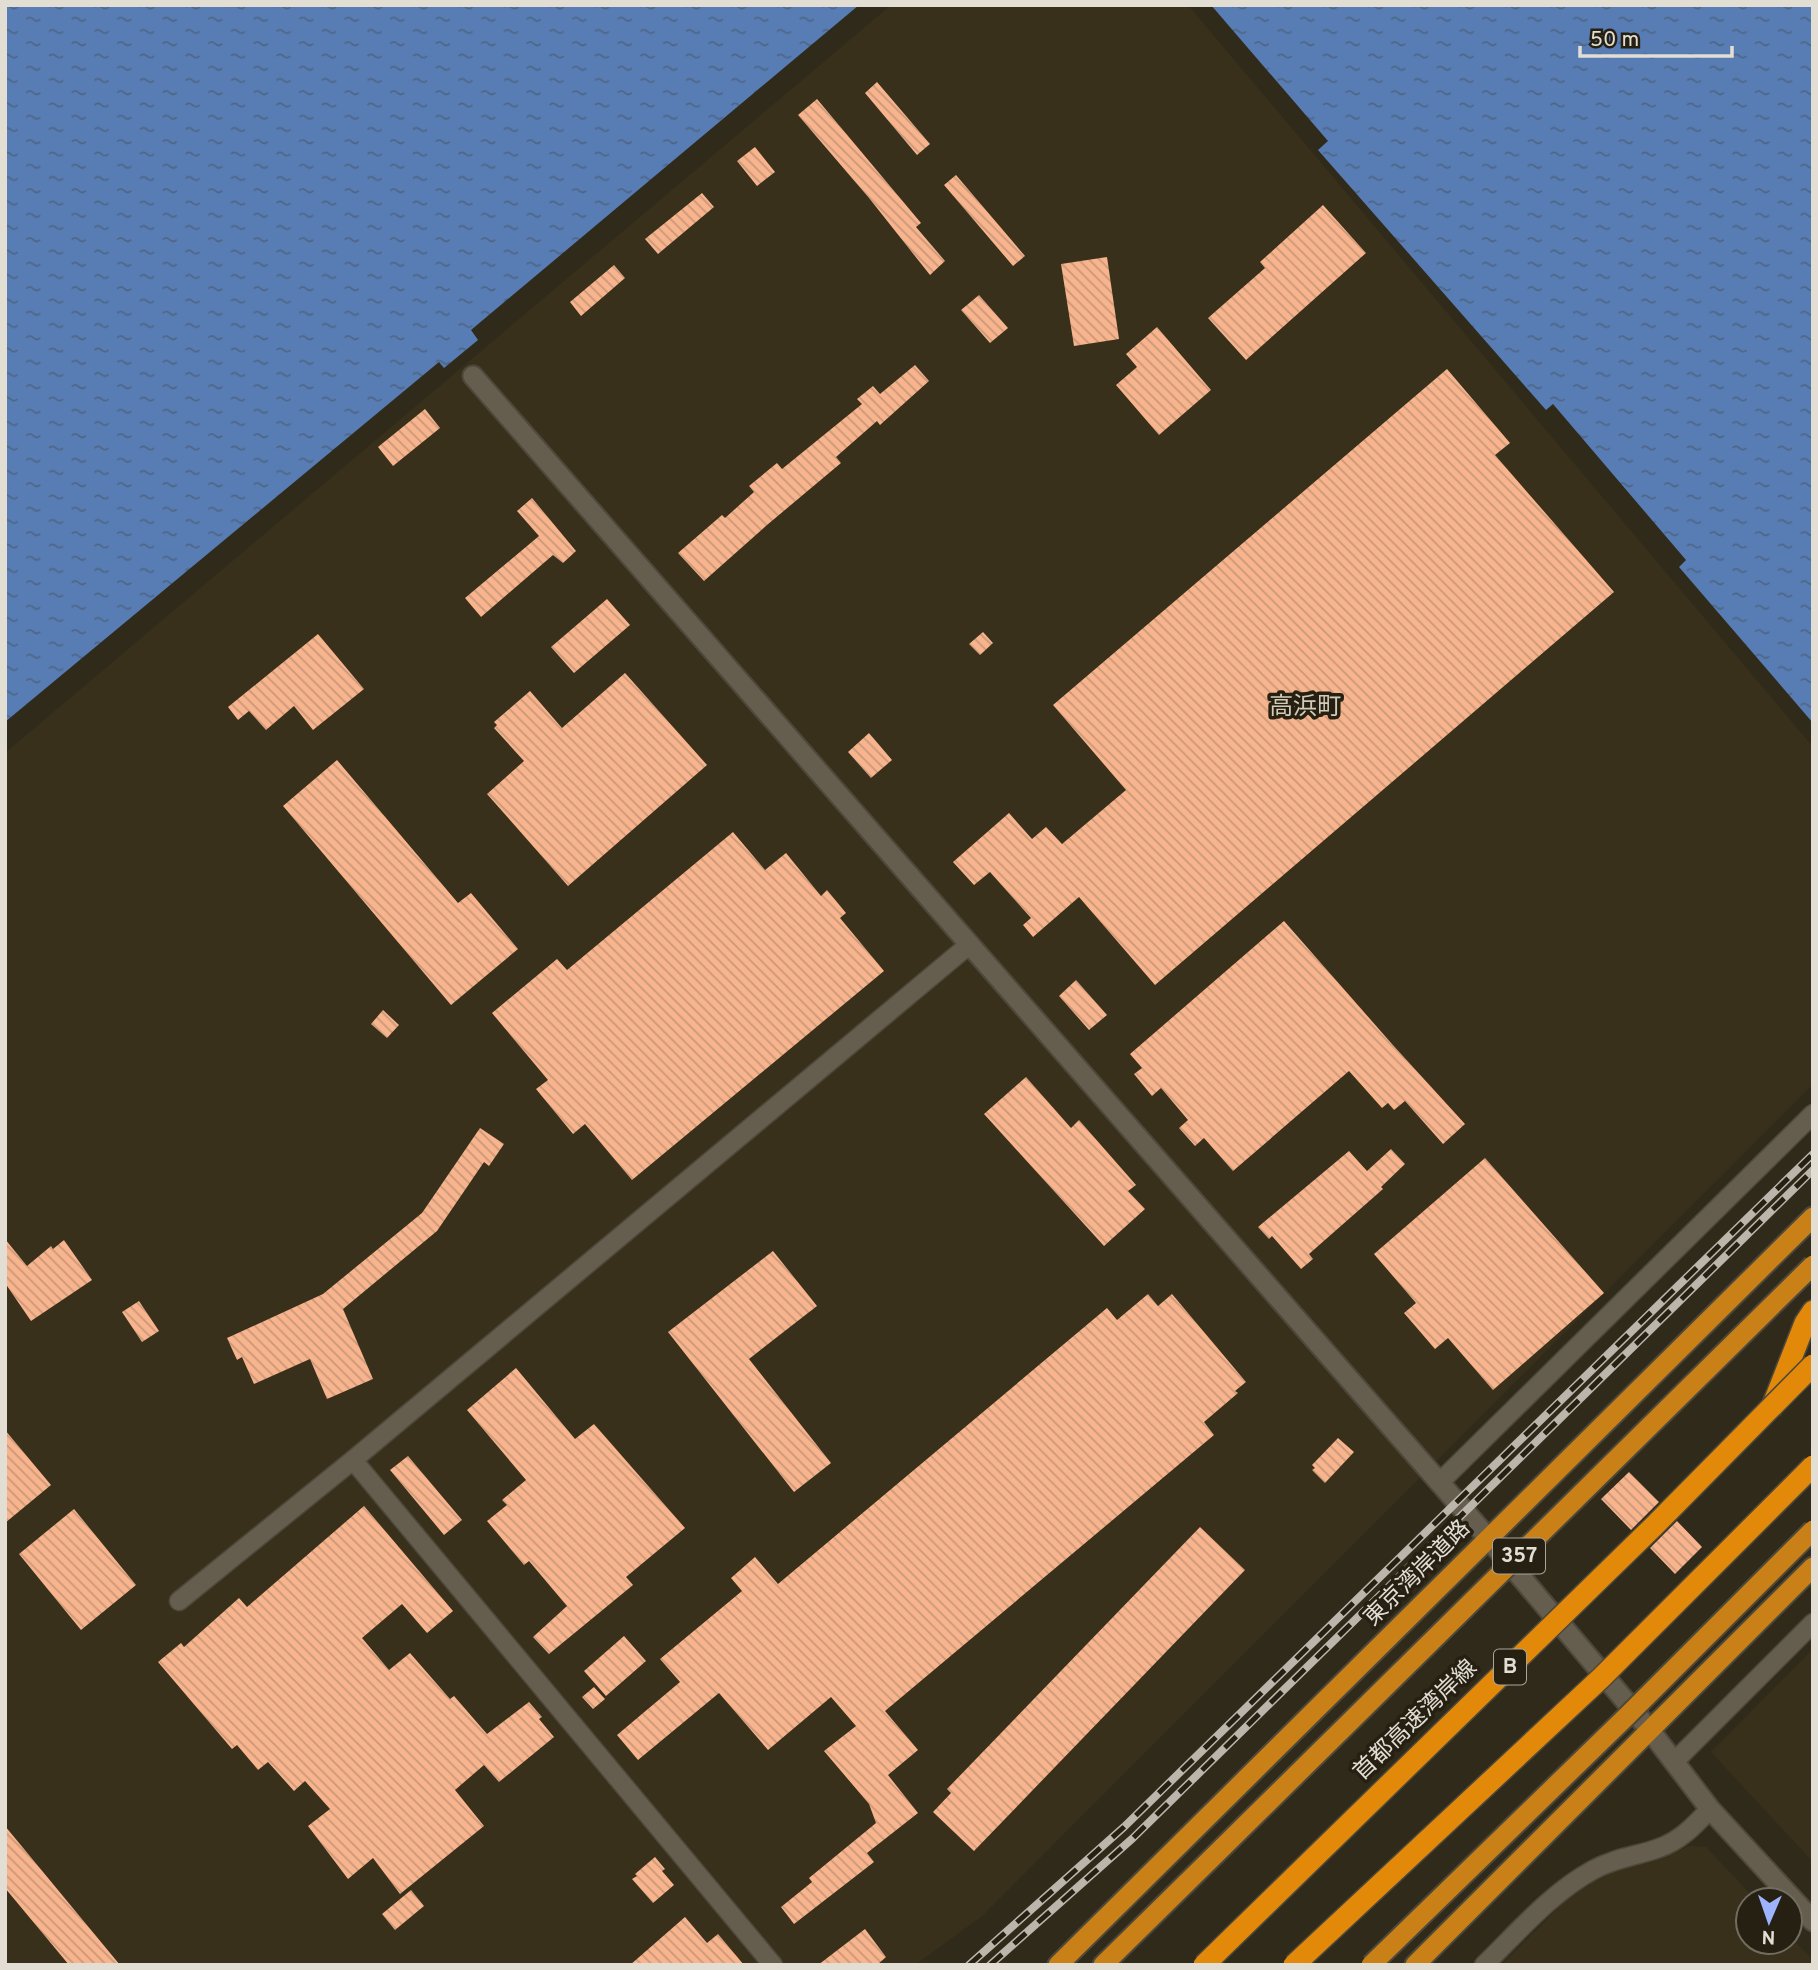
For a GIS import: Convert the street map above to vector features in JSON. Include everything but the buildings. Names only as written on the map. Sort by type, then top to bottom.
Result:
[{"type":"highway","name":"東京湾岸道路","points":[[1058,1965],[1813,1217]]},
{"type":"highway","name":"357","points":[[1103,1965],[1813,1265]]},
{"type":"highway","points":[[1772,1407],[1805,1323],[1813,1311]]},
{"type":"highway","name":"首都高速湾岸線","points":[[1203,1965],[1644,1536],[1813,1365]]},
{"type":"highway","points":[[1294,1965],[1601,1678],[1813,1466]]},
{"type":"highway","points":[[1371,1965],[1813,1530]]},
{"type":"highway","points":[[1415,1965],[1813,1567]]},
{"type":"street","points":[[473,376],[1488,1538],[1649,1729],[1710,1809],[1813,1921]]},
{"type":"street","points":[[179,1601],[970,944]]},
{"type":"street","points":[[1439,1483],[1813,1114]]},
{"type":"street","points":[[352,1460],[773,1965]]},
{"type":"street","points":[[1674,1762],[1813,1623]]},
{"type":"street","points":[[1484,1965],[1557,1894],[1594,1869],[1621,1857],[1661,1848],[1682,1837],[1710,1809]]},
{"type":"shaded area","points":[[891,5],[1188,5],[1813,747],[1813,1084],[981,1917],[915,1965],[5,1965],[5,753]]},
{"type":"shaded area","points":[[1813,1649],[1813,1862],[1711,1752]]},
{"type":"shaded area","points":[[1689,1846],[1706,1847],[1743,1886],[1734,1886],[1734,1956],[1804,1956],[1804,1951],[1813,1960],[1813,1965],[1501,1965],[1566,1900],[1599,1878],[1624,1866],[1669,1855]]},
{"type":"water","points":[[5,5],[859,5],[471,330],[478,340],[444,368],[439,362],[5,722]]},
{"type":"water","points":[[1211,5],[1813,5],[1813,723],[1679,567],[1686,560],[1553,404],[1546,410],[1318,150],[1328,141]]},
{"type":"railway","points":[[969,1965],[1124,1827],[1813,1154]]},
{"type":"railway","points":[[990,1965],[1133,1838],[1813,1170]]},
{"type":"district","name":"高浜町","points":[[1305,708]]}]
